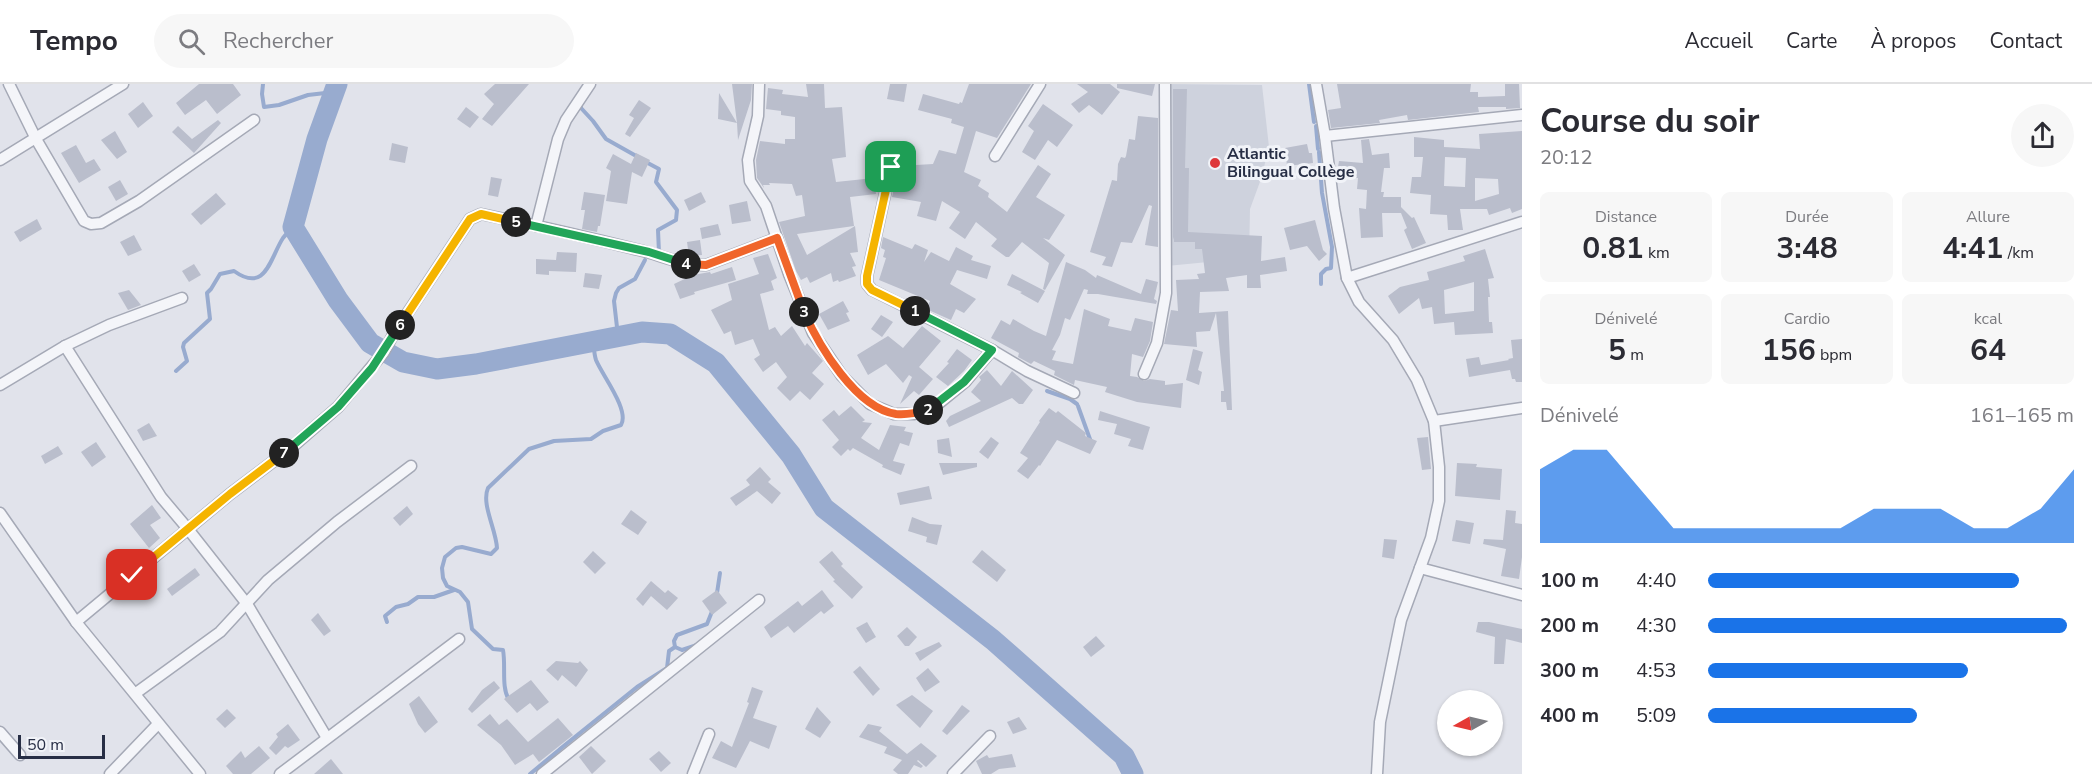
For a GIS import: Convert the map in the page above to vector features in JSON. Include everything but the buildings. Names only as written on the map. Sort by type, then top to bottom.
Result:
[{"type":"street","points":[[9,84],[36,138],[84,221],[91,225],[101,223],[139,201],[255,120]]},
{"type":"street","points":[[0,160],[123,84]]},
{"type":"street","points":[[536,226],[558,140],[566,120],[590,84]]},
{"type":"street","points":[[759,84],[759,111],[750,148],[749,176],[752,186],[766,206],[789,274],[813,333],[842,376],[870,404],[894,414],[915,414],[932,409],[964,382],[992,350]]},
{"type":"street","points":[[995,156],[1040,84]]},
{"type":"street","points":[[1144,374],[1157,343],[1166,293],[1165,84]]},
{"type":"street","points":[[1316,84],[1347,278],[1359,302],[1393,340],[1417,380],[1434,421],[1439,467],[1439,501],[1431,538],[1401,620],[1380,722],[1377,774]]},
{"type":"street","points":[[1325,136],[1522,115]]},
{"type":"street","points":[[891,167],[867,284],[872,290],[1074,393]]},
{"type":"street","points":[[76,622],[188,529],[291,448],[338,407],[372,368],[470,219],[475,215],[481,214],[649,252],[694,266],[706,265],[777,238]]},
{"type":"street","points":[[1347,278],[1522,222]]},
{"type":"street","points":[[0,385],[65,346],[109,325],[183,298]]},
{"type":"street","points":[[65,346],[161,497],[247,604],[327,738]]},
{"type":"street","points":[[1434,421],[1522,408]]},
{"type":"street","points":[[136,693],[220,632],[268,580],[337,522],[411,466]]},
{"type":"street","points":[[0,513],[76,622],[200,774]]},
{"type":"street","points":[[1420,568],[1522,595]]},
{"type":"street","points":[[542,774],[759,600]]},
{"type":"street","points":[[280,774],[459,639]]},
{"type":"street","points":[[110,774],[159,724]]},
{"type":"street","points":[[0,732],[20,755]]},
{"type":"street","points":[[693,774],[710,734]]},
{"type":"street","points":[[953,774],[990,736]]},
{"type":"shaded area","name":"Atlantic Bilingual Collège","points":[[1166,84],[1262,85],[1269,147],[1250,209],[1249,258],[1167,266]]},
{"type":"waterway","points":[[263,84],[264,107],[279,105],[308,95],[334,92]]},
{"type":"waterway","points":[[337,84],[317,139],[293,227],[338,300],[370,343],[403,362],[437,369],[476,364],[642,332],[670,334],[716,363],[791,455],[824,508],[993,640],[1124,756],[1133,774]]},
{"type":"waterway","points":[[1309,84],[1314,122]]},
{"type":"waterway","points":[[580,103],[581,108],[606,139],[638,157]]},
{"type":"waterway","points":[[1316,126],[1318,149]]},
{"type":"waterway","points":[[1319,152],[1322,193],[1332,247],[1331,268],[1321,274],[1321,284]]},
{"type":"waterway","points":[[644,161],[659,169],[656,182],[677,210],[676,220],[658,230],[659,253]]},
{"type":"waterway","points":[[176,371],[187,361],[184,343],[210,319],[207,293],[220,274],[234,271],[245,277],[260,276],[266,271],[283,238],[293,227]]},
{"type":"waterway","points":[[618,336],[614,301],[616,293],[619,288],[635,279],[645,260]]},
{"type":"waterway","points":[[509,700],[504,683],[503,650],[493,649],[472,629],[468,602],[460,592],[447,586],[442,568],[445,557],[456,548],[462,547],[491,554],[497,548],[486,494],[488,488],[529,449],[554,441],[591,439],[603,431],[621,425],[622,411],[596,360],[593,341]]},
{"type":"waterway","points":[[1047,391],[1070,399],[1077,404]]},
{"type":"waterway","points":[[1078,406],[1091,442]]},
{"type":"waterway","points":[[717,593],[720,573]]},
{"type":"waterway","points":[[387,622],[385,616],[396,607],[408,604],[418,597],[434,597],[454,590]]},
{"type":"waterway","points":[[560,749],[637,687],[667,668],[669,651],[675,647],[674,641],[677,635],[707,624],[713,609]]},
{"type":"waterway","points":[[675,647],[682,650],[697,645]]},
{"type":"waterway","points":[[530,774],[559,750]]},
{"type":"place","name":"Atlantic Bilingual Collège","points":[[1215,163]]},
{"type":"route","points":[[132,575],[230,494],[291,448],[338,407],[384,352],[393,334],[470,219],[475,215],[481,214],[566,232],[649,252],[694,266],[706,265],[777,238],[813,333],[842,376],[870,404],[894,414],[915,414],[932,409],[964,382],[992,350],[872,290],[867,284],[891,167]]}]
